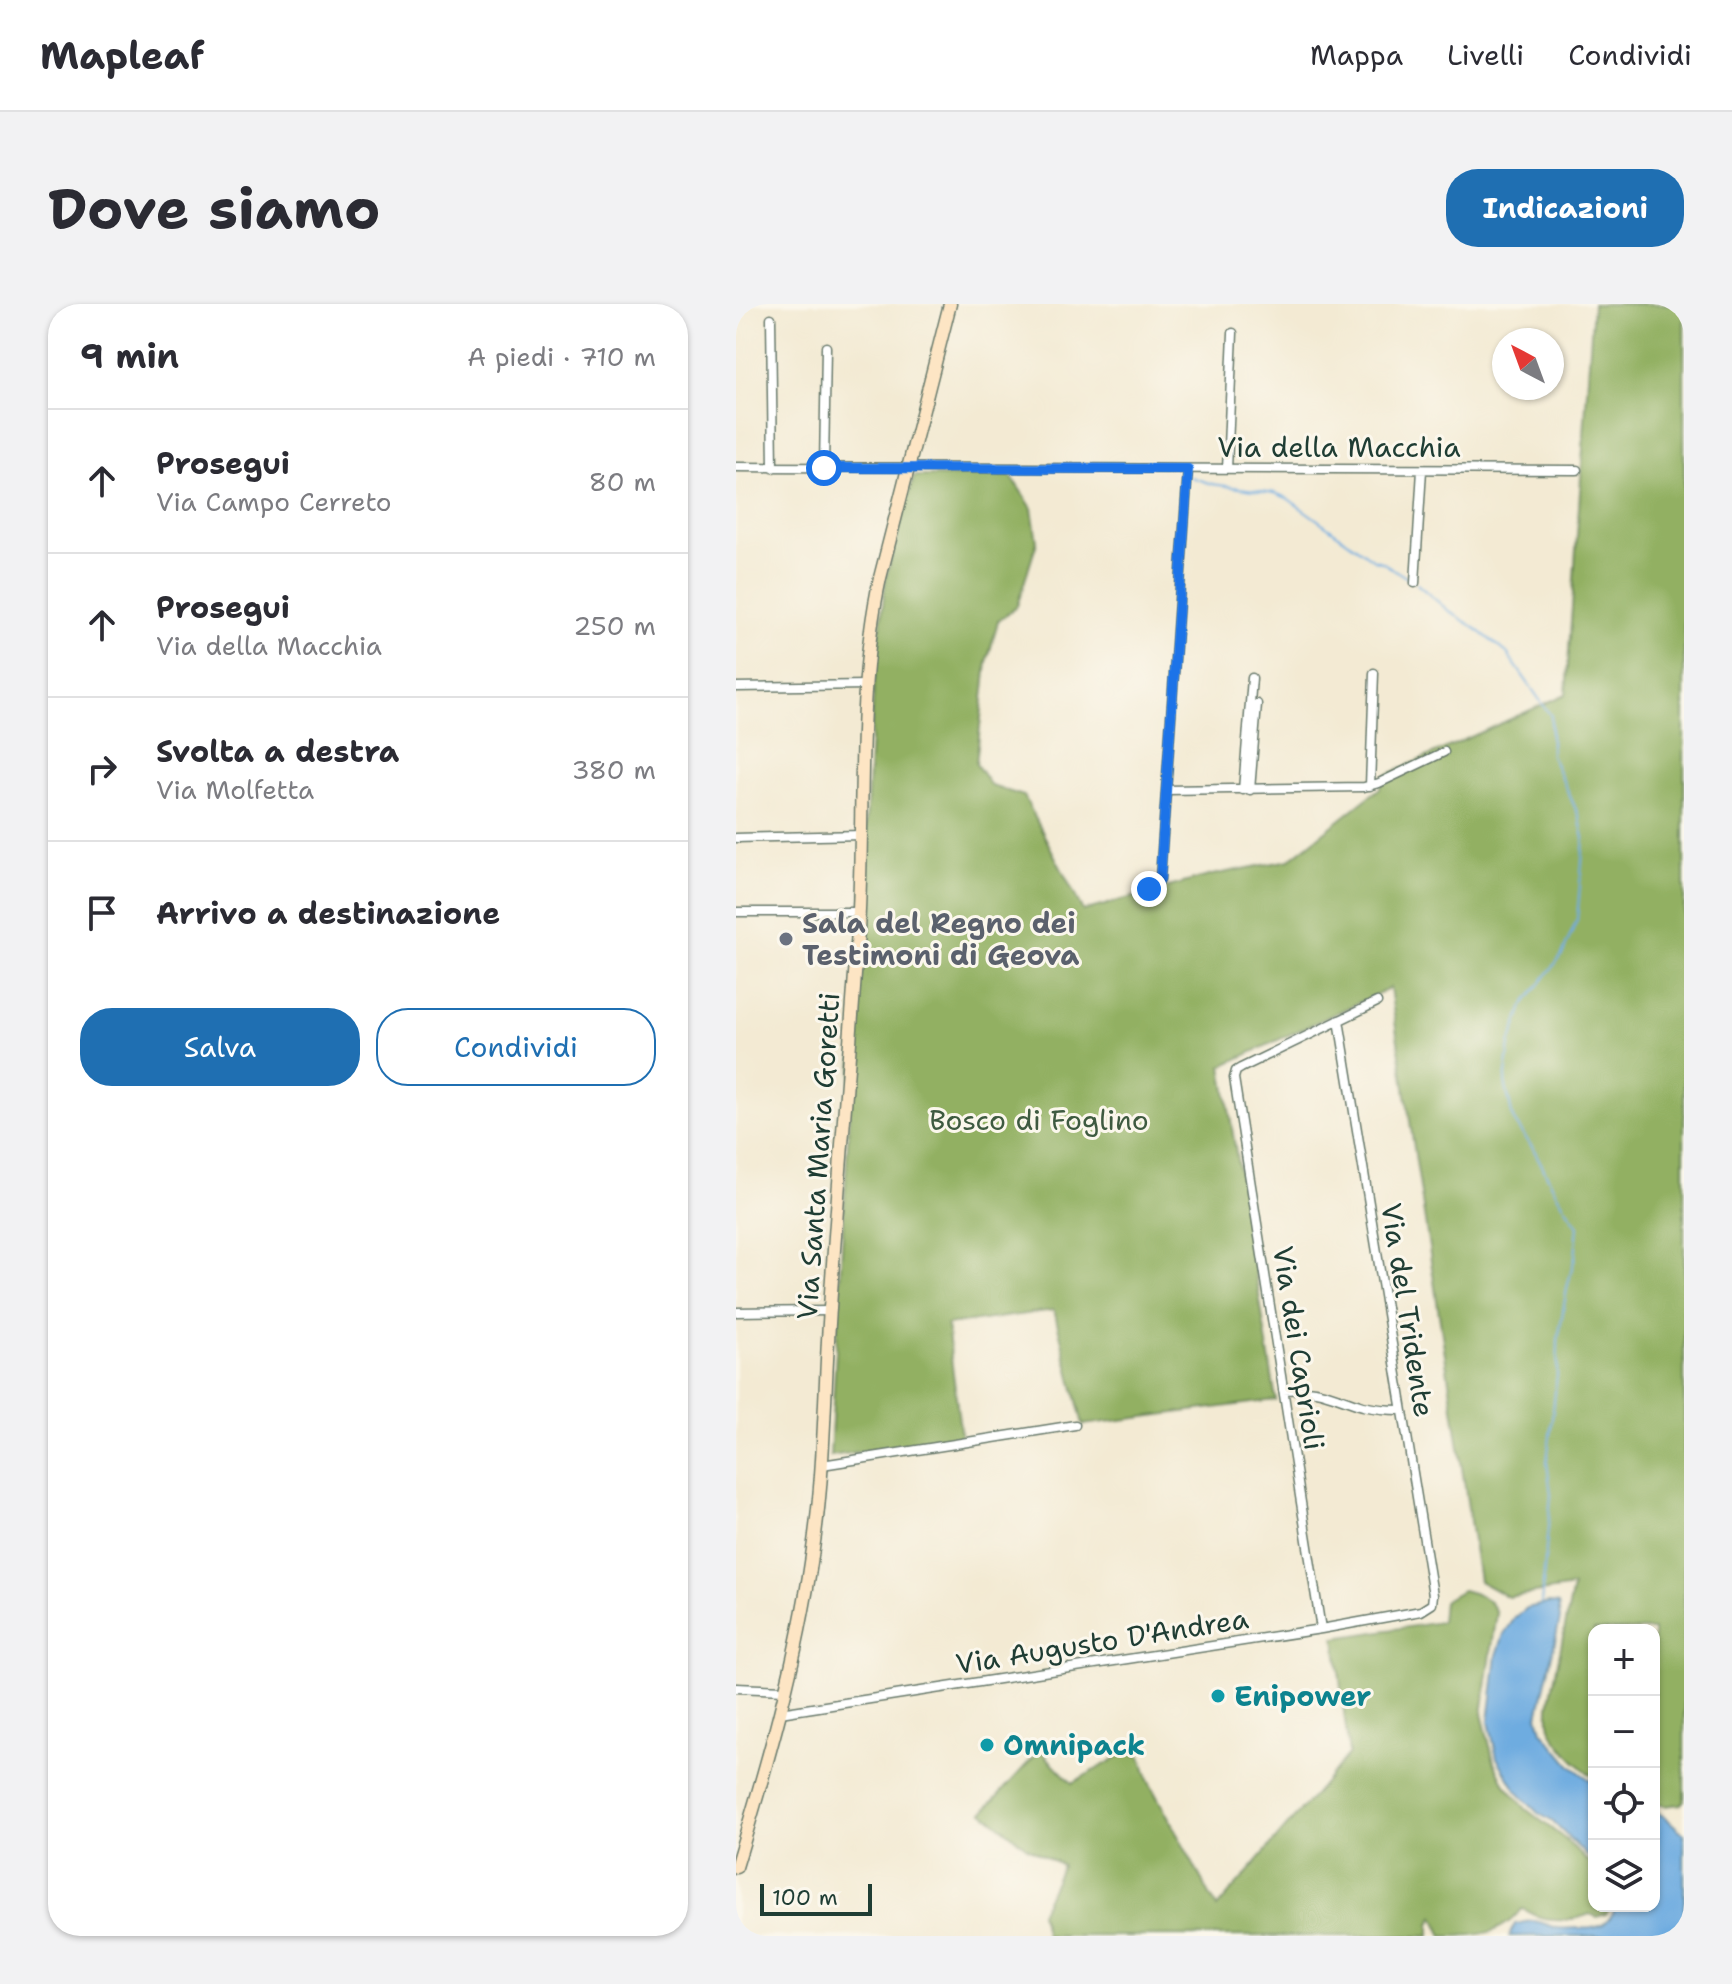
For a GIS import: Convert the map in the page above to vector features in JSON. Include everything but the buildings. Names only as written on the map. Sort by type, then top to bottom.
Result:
[{"type":"main road","name":"Via Santa Maria Goretti","points":[[736,1867],[780,1713],[812,1558],[822,1465],[859,912],[866,685],[871,631],[878,587],[950,304]]},
{"type":"street","points":[[771,318],[773,468]]},
{"type":"street","points":[[1227,469],[1233,333]]},
{"type":"street","points":[[824,468],[826,347]]},
{"type":"street","name":"Via della Macchia","points":[[736,467],[1577,470]]},
{"type":"street","points":[[1142,892],[1154,887],[1160,879],[1188,470]]},
{"type":"street","points":[[1415,583],[1422,470]]},
{"type":"street","points":[[1370,786],[1374,673]]},
{"type":"street","points":[[1246,790],[1252,678]]},
{"type":"street","points":[[736,687],[866,685]]},
{"type":"street","points":[[1246,790],[1257,704]]},
{"type":"street","points":[[1166,790],[1370,786],[1444,752]]},
{"type":"street","points":[[736,838],[862,835]]},
{"type":"street","points":[[736,912],[859,912]]},
{"type":"street","points":[[1339,1020],[1377,1002]]},
{"type":"street","name":"Via dei Caprioli","points":[[1321,1629],[1234,1080],[1241,1068],[1339,1020]]},
{"type":"street","name":"Via del Tridente","points":[[1339,1020],[1433,1597],[1430,1606]]},
{"type":"street","points":[[736,1312],[830,1311]]},
{"type":"street","points":[[1283,1390],[1321,1390],[1370,1407],[1401,1410]]},
{"type":"street","points":[[822,1465],[1075,1425]]},
{"type":"street","name":"Via Augusto D'Andrea","points":[[780,1713],[1321,1629],[1419,1612],[1430,1606]]},
{"type":"street","points":[[736,1688],[785,1690]]},
{"type":"green space","name":"Bosco di Foglino","points":[[1593,304],[1684,304],[1684,1800],[1681,1804],[1665,1806],[1660,1805],[1660,1624],[1588,1624],[1588,1772],[1562,1747],[1549,1722],[1549,1706],[1573,1587],[1508,1597],[1479,1581],[1390,988],[1222,1066],[1276,1400],[1083,1425],[1054,1310],[947,1325],[961,1437],[830,1456],[874,684],[886,577],[914,476],[1011,476],[1032,508],[1037,542],[1017,606],[998,621],[987,662],[976,764],[991,786],[1024,796],[1083,911],[1212,875],[1289,860],[1380,788],[1384,776],[1566,694]]},
{"type":"green space","points":[[1462,1590],[1483,1597],[1497,1613],[1482,1714],[1494,1762],[1505,1785],[1526,1809],[1588,1861],[1588,1912],[1608,1912],[1606,1914],[1551,1920],[1521,1909],[1505,1925],[1487,1933],[1466,1936],[1443,1936],[1434,1917],[1430,1924],[1430,1936],[1046,1936],[1040,1913],[1062,1865],[1027,1847],[983,1812],[1040,1750],[1072,1783],[1125,1753],[1141,1756],[1148,1780],[1217,1908],[1349,1754],[1335,1638],[1441,1622],[1443,1601]]},
{"type":"water","points":[[1558,1604],[1560,1619],[1538,1716],[1542,1731],[1571,1766],[1588,1779],[1588,1856],[1517,1792],[1497,1758],[1489,1722],[1497,1655],[1504,1634],[1527,1608]]},
{"type":"water","points":[[1660,1814],[1684,1834],[1684,1936],[1509,1936],[1515,1924],[1534,1921],[1558,1928],[1591,1928],[1606,1922],[1613,1913],[1660,1912]]},
{"type":"waterway","points":[[1191,477],[1287,498],[1374,560],[1412,581]]},
{"type":"waterway","points":[[1417,584],[1507,653],[1551,716],[1551,755],[1579,816],[1584,838],[1577,920],[1562,955],[1523,1006],[1510,1044],[1505,1082],[1513,1119],[1578,1226],[1575,1257],[1558,1340],[1547,1462],[1551,1495],[1541,1604]]},
{"type":"place","name":"Sala del Regno dei Testimoni di Geova","points":[[786,939]]},
{"type":"place","name":"Enipower","points":[[1218,1696]]},
{"type":"place","name":"Omnipack","points":[[987,1745]]},
{"type":"route","points":[[824,468],[1188,469],[1160,879],[1157,885],[1149,889]]}]
